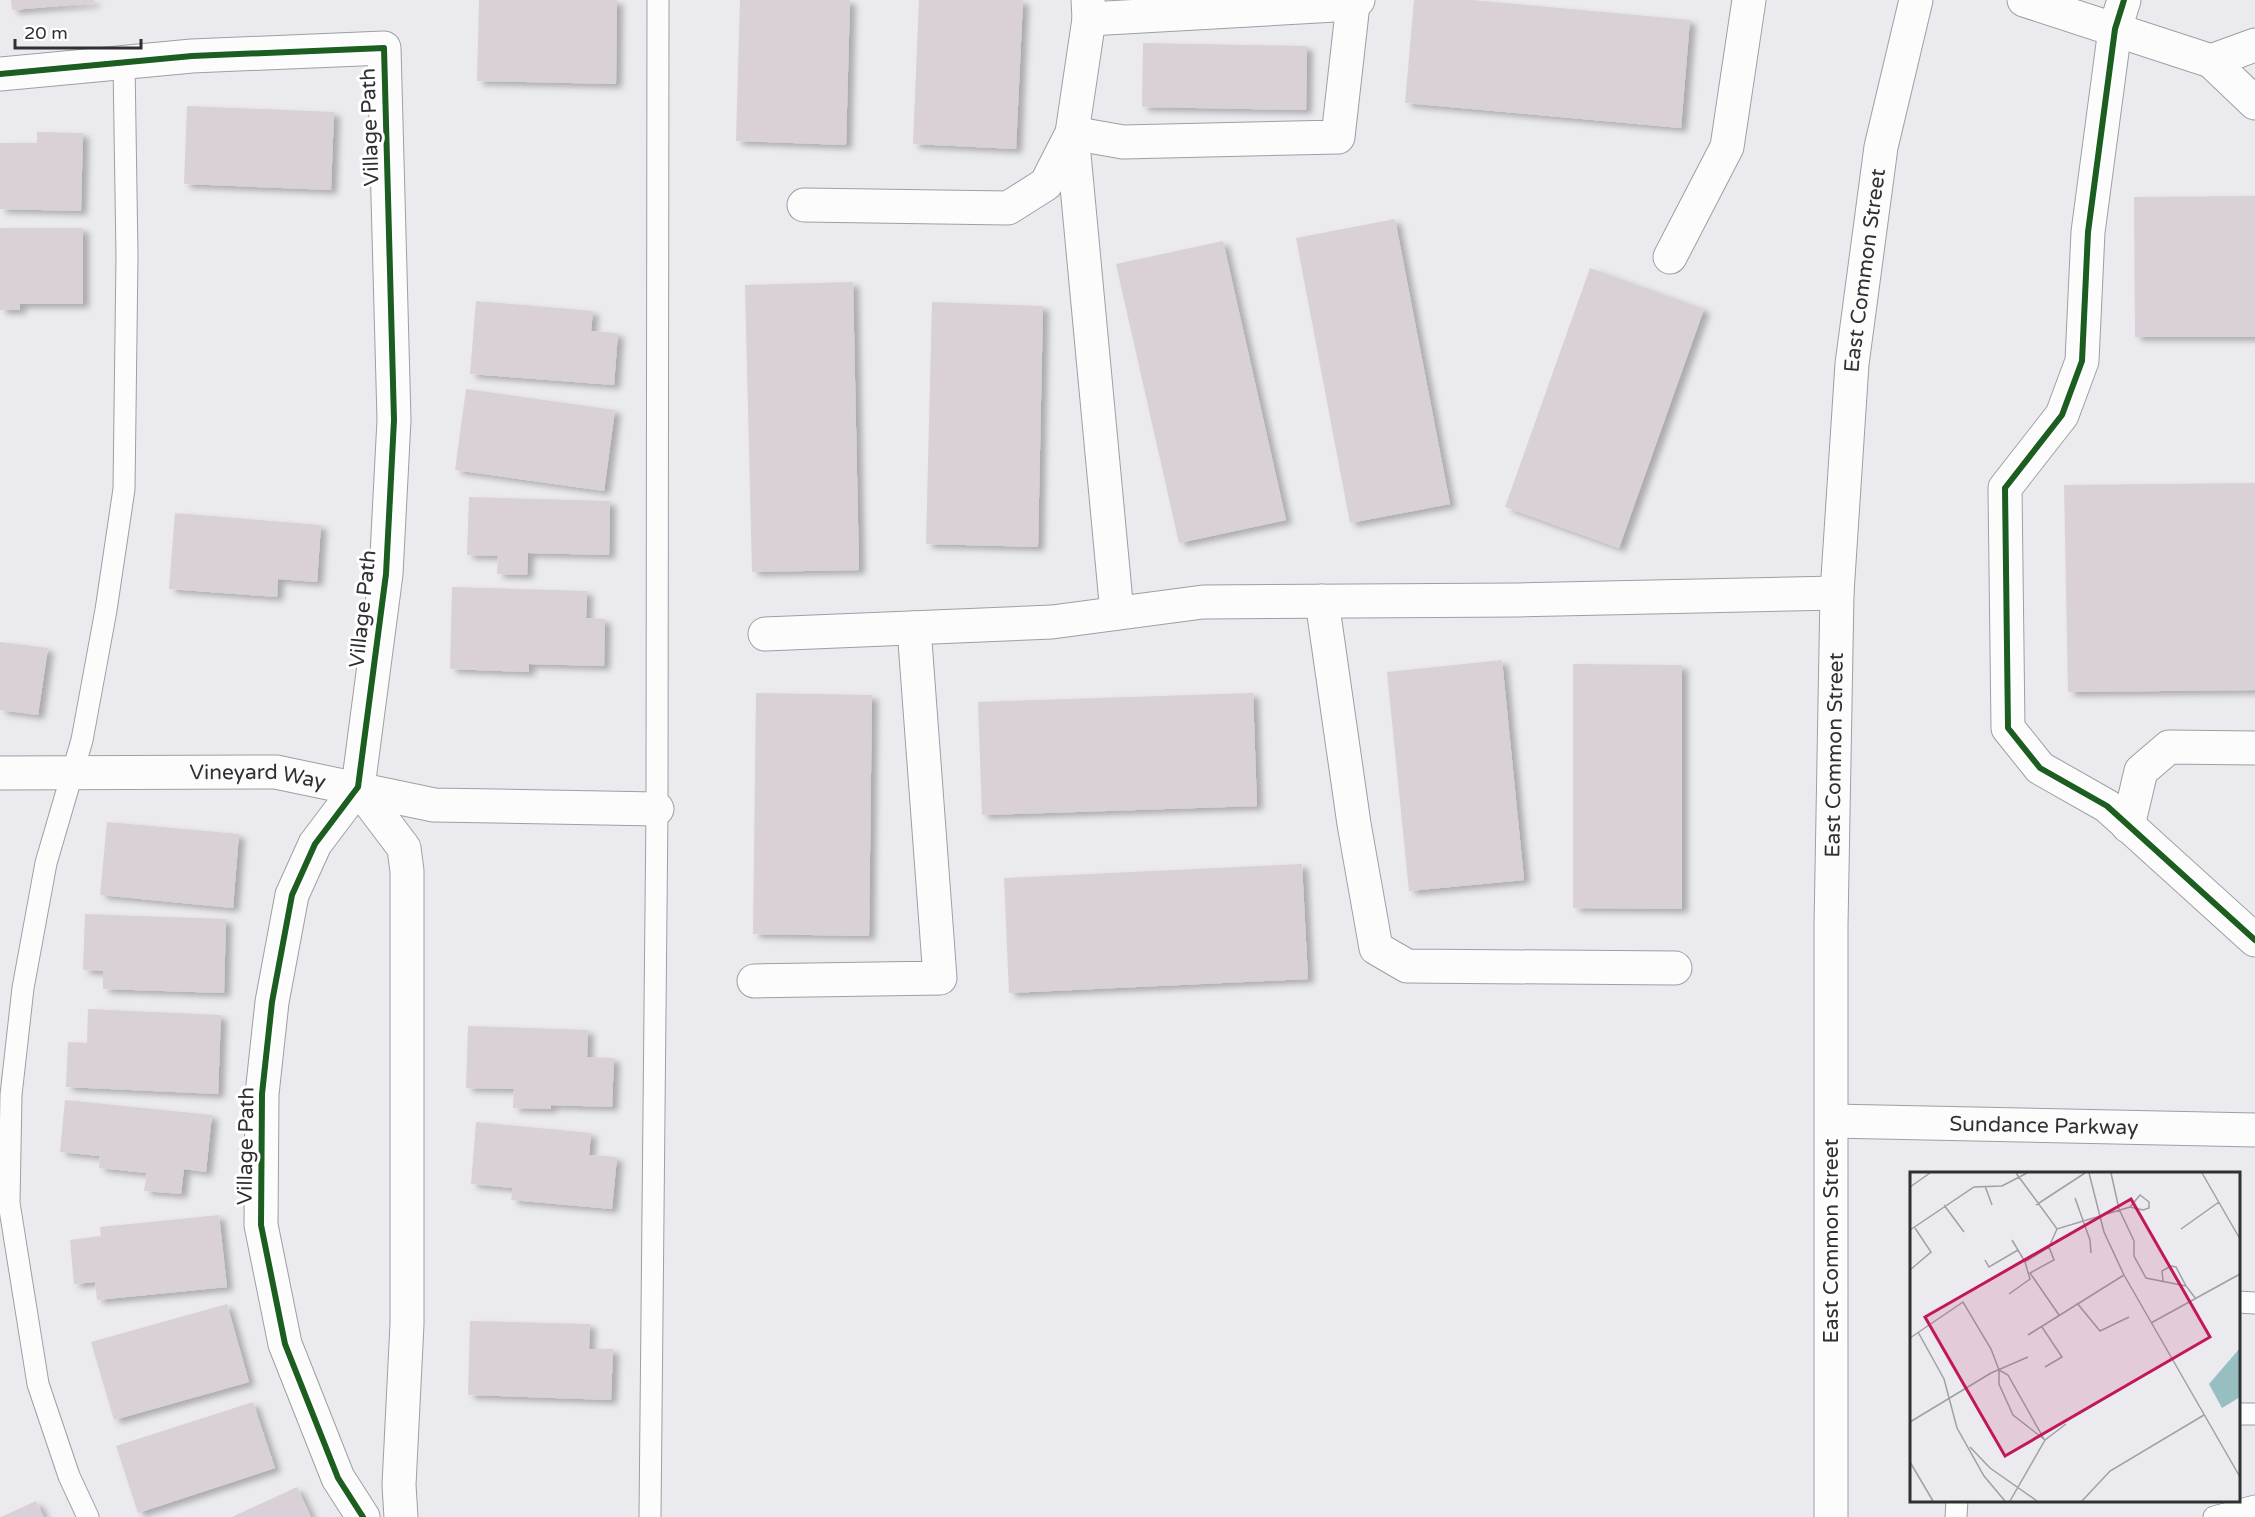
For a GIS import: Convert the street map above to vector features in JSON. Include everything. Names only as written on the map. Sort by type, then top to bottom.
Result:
[{"type":"street","points":[[1670,257],[1727,147],[1749,0]]},
{"type":"street","name":"East Common Street","points":[[1832,1517],[1831,926],[1837,593],[1855,341],[1881,147],[1916,0]]},
{"type":"street","points":[[2024,0],[2119,15],[2211,61],[2255,103]]},
{"type":"street","points":[[1072,133],[1123,142],[1338,138],[1355,2],[1089,9],[1072,133],[1117,613]]},
{"type":"street","points":[[2119,15],[2088,232],[2082,362],[2062,415],[2005,488],[2008,728],[2040,768],[2107,806],[2255,940]]},
{"type":"street","points":[[2211,61],[2255,45]]},
{"type":"street","name":"Village Path","points":[[0,74],[192,56],[384,48],[394,420],[386,574],[358,787],[315,844],[292,895],[272,1002],[262,1094],[261,1225],[285,1344],[338,1478],[363,1517]]},
{"type":"street","points":[[804,204],[1008,208],[1046,184],[1072,133]]},
{"type":"street","points":[[765,633],[1052,622],[1203,602],[1518,600],[1837,593]]},
{"type":"street","points":[[1322,601],[1354,824],[1376,948],[1407,966],[1675,968]]},
{"type":"street","points":[[754,981],[940,978],[914,628]]},
{"type":"street","points":[[2128,826],[2141,771],[2169,747],[2255,748]]},
{"type":"street","name":"Vineyard Way","points":[[0,773],[276,772],[358,787],[434,805],[657,809]]},
{"type":"street","points":[[358,787],[405,848],[407,871],[407,1324],[399,1485],[401,1517]]},
{"type":"street","name":"Sundance Parkway","points":[[1832,1120],[2255,1130]]},
{"type":"lane","points":[[650,1517],[657,809],[658,0]]},
{"type":"lane","points":[[88,1517],[69,1476],[38,1384],[9,1203],[10,1095],[23,988],[46,863],[82,740],[106,610],[124,489],[127,256],[124,63]]},
{"type":"lane","points":[[1956,1517],[1957,1502]]},
{"type":"lane","points":[[2214,1517],[2255,1506]]},
{"type":"building","points":[[11,0],[94,0],[94,3],[12,10]]},
{"type":"building","points":[[479,0],[617,0],[616,84],[477,81]]},
{"type":"building","points":[[740,0],[850,0],[846,145],[736,141]]},
{"type":"building","points":[[919,0],[1023,0],[1016,149],[913,144]]},
{"type":"building","points":[[1414,0],[1472,0],[1690,20],[1681,128],[1405,103]]},
{"type":"building","points":[[1143,43],[1307,46],[1306,110],[1142,107]]},
{"type":"building","points":[[187,106],[334,112],[331,190],[184,184]]},
{"type":"building","points":[[37,132],[83,133],[81,211],[0,209],[0,143],[37,143]]},
{"type":"building","points":[[2255,196],[2255,337],[2135,337],[2134,197]]},
{"type":"building","points":[[1395,219],[1450,504],[1350,523],[1296,238]]},
{"type":"building","points":[[0,228],[83,228],[83,304],[20,304],[20,310],[0,310]]},
{"type":"building","points":[[1223,241],[1286,520],[1179,543],[1116,264]]},
{"type":"building","points":[[1590,268],[1704,309],[1619,548],[1505,507]]},
{"type":"building","points":[[853,282],[859,570],[752,572],[745,285]]},
{"type":"building","points":[[476,301],[593,311],[591,331],[618,333],[614,385],[470,374]]},
{"type":"building","points":[[932,302],[1043,306],[1038,547],[926,544]]},
{"type":"building","points":[[466,389],[615,410],[604,491],[455,470]]},
{"type":"building","points":[[2255,483],[2255,690],[2068,692],[2064,485]]},
{"type":"building","points":[[469,497],[610,501],[609,555],[528,553],[527,575],[497,574],[498,556],[467,555]]},
{"type":"building","points":[[175,513],[321,525],[317,582],[278,579],[277,597],[169,589]]},
{"type":"building","points":[[452,587],[587,591],[586,618],[605,619],[604,666],[529,664],[529,672],[450,669]]},
{"type":"building","points":[[0,642],[48,648],[38,715],[0,710]]},
{"type":"building","points":[[1502,660],[1524,880],[1409,891],[1387,672]]},
{"type":"building","points":[[1573,664],[1682,665],[1682,909],[1573,908]]},
{"type":"building","points":[[756,693],[872,695],[869,936],[753,934]]},
{"type":"building","points":[[1253,693],[1257,806],[982,815],[978,702]]},
{"type":"building","points":[[107,822],[239,834],[233,908],[100,895]]},
{"type":"building","points":[[1302,864],[1308,979],[1009,993],[1004,878]]},
{"type":"building","points":[[85,914],[226,919],[224,993],[103,989],[103,971],[83,970]]},
{"type":"building","points":[[88,1009],[221,1015],[218,1094],[66,1087],[68,1042],[87,1043]]},
{"type":"building","points":[[468,1026],[588,1030],[587,1057],[614,1058],[612,1107],[551,1105],[551,1109],[513,1108],[514,1089],[466,1088]]},
{"type":"building","points":[[65,1100],[212,1115],[206,1172],[184,1169],[181,1194],[144,1191],[147,1173],[99,1168],[100,1156],[60,1152]]},
{"type":"building","points":[[476,1122],[591,1133],[589,1155],[617,1157],[612,1209],[511,1200],[513,1188],[471,1184]]},
{"type":"building","points":[[219,1215],[227,1287],[97,1300],[95,1282],[74,1284],[70,1240],[101,1236],[100,1227]]},
{"type":"building","points":[[227,1304],[249,1382],[114,1420],[91,1342]]},
{"type":"building","points":[[470,1321],[590,1324],[589,1349],[613,1349],[611,1400],[468,1395]]},
{"type":"building","points":[[253,1402],[275,1468],[138,1513],[116,1446]]},
{"type":"building","points":[[297,1487],[311,1517],[232,1517]]},
{"type":"building","points":[[36,1501],[44,1517],[1,1517]]},
{"type":"cycle path","points":[[2124,0],[2115,29],[2088,232],[2082,361],[2062,415],[2005,488],[2008,728],[2040,768],[2107,806],[2255,940]]},
{"type":"cycle path","points":[[0,74],[192,56],[384,48],[394,420],[386,574],[358,787],[315,844],[292,895],[272,1002],[262,1094],[261,1225],[285,1344],[338,1478],[363,1517]]}]
